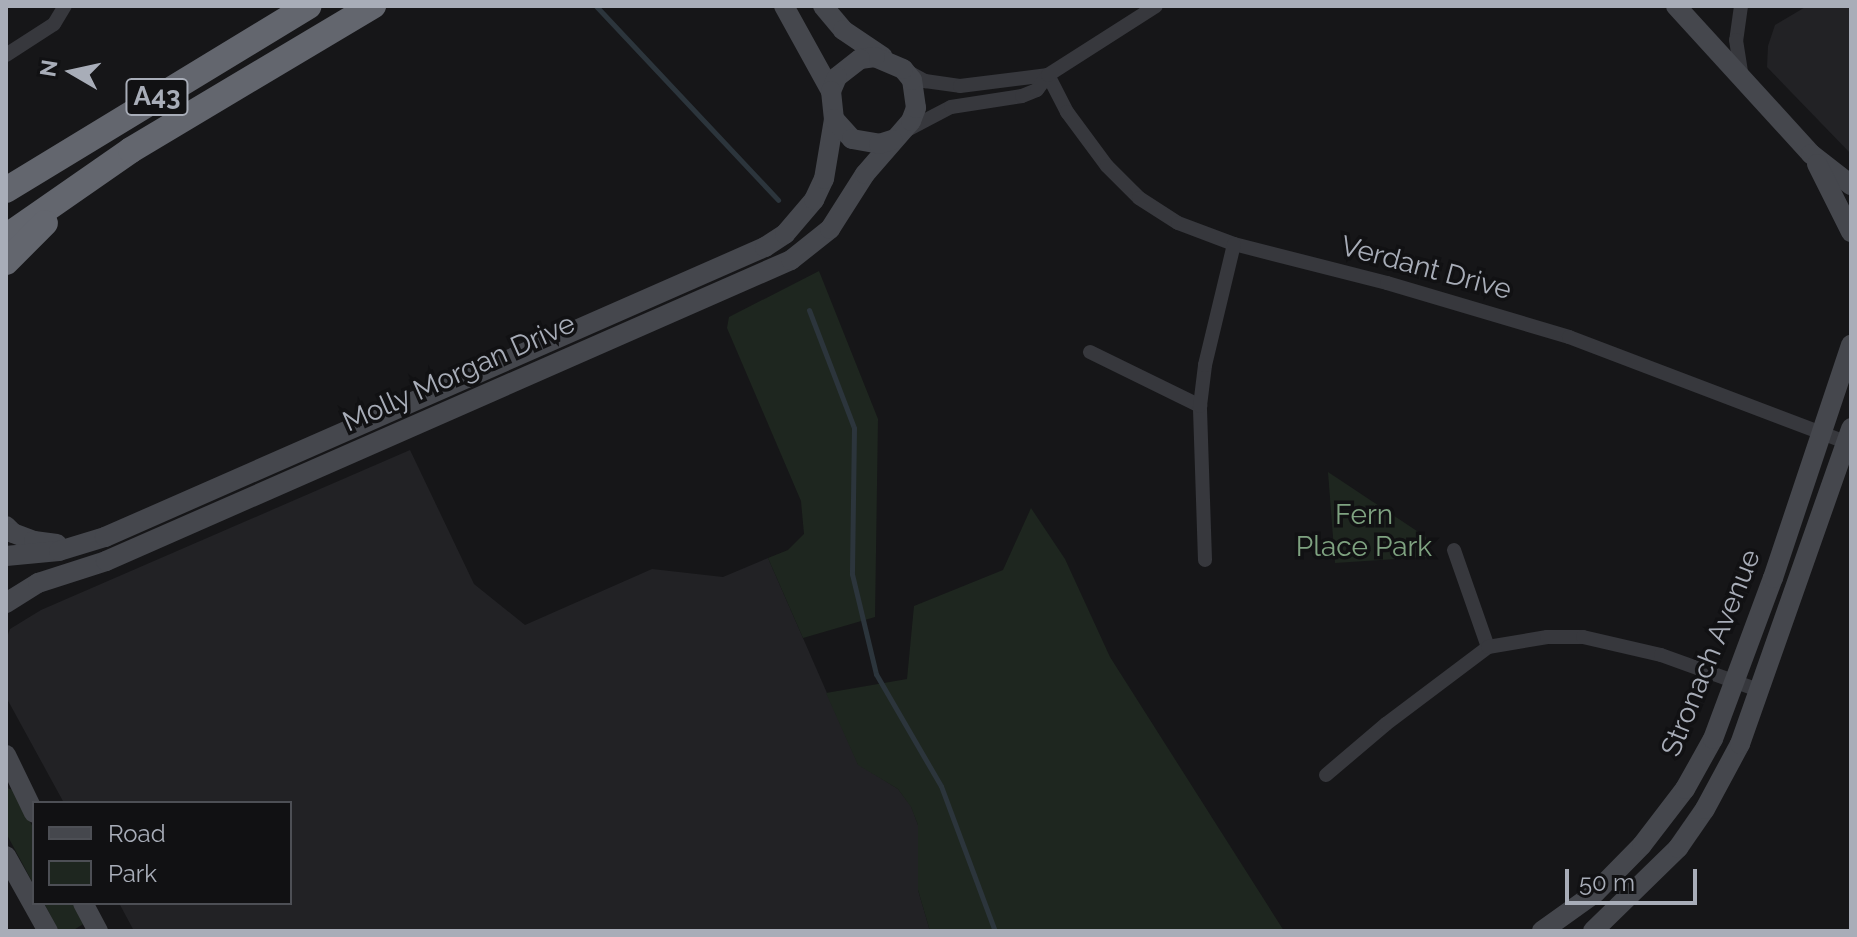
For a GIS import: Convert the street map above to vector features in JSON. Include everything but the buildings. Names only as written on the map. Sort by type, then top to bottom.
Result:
[{"type":"highway","name":"A43","points":[[6,190],[309,6]]},
{"type":"highway","name":"A43","points":[[6,237],[131,150],[373,6]]},
{"type":"highway","points":[[6,262],[80,185]]},
{"type":"street","points":[[6,55],[54,24],[65,6]]},
{"type":"street","points":[[784,6],[831,91]]},
{"type":"street","points":[[823,6],[843,30],[896,65]]},
{"type":"street","name":"Molly Morgan Drive","points":[[834,119],[852,139],[865,143],[898,136],[951,107],[1022,96],[1037,90],[1048,75],[1156,6]]},
{"type":"street","points":[[1678,6],[1811,154],[1851,185]]},
{"type":"street","points":[[1741,6],[1736,40],[1743,78]]},
{"type":"street","name":"Molly Morgan Drive","points":[[6,556],[59,551],[83,545],[765,247],[785,234],[814,200],[824,179],[834,119],[831,91],[837,77],[847,66],[875,57],[925,81],[960,86],[1048,75]]},
{"type":"street","name":"Molly Morgan Drive","points":[[6,603],[38,583],[116,557],[791,260],[830,229],[848,197],[898,136],[916,108],[916,95],[896,65]]},
{"type":"street","name":"Verdant Drive","points":[[1048,75],[1075,123],[1107,166],[1139,198],[1178,223],[1234,244],[1387,283],[1569,337],[1822,433],[1848,435]]},
{"type":"street","points":[[1811,154],[1851,232]]},
{"type":"street","points":[[1205,560],[1200,406],[1205,365],[1234,244]]},
{"type":"street","name":"Stronach Avenue","points":[[1542,931],[1595,893],[1642,845],[1685,789],[1713,739],[1736,683],[1851,345]]},
{"type":"street","points":[[1090,352],[1200,406]]},
{"type":"street","name":"Stronach Avenue","points":[[1593,931],[1678,848],[1705,809],[1740,744],[1848,435]]},
{"type":"street","points":[[6,526],[13,533],[34,541],[83,545]]},
{"type":"street","points":[[1454,550],[1488,647]]},
{"type":"street","points":[[1326,775],[1386,724],[1488,647],[1547,637],[1583,637],[1661,655],[1761,691]]},
{"type":"street","points":[[6,755],[32,809]]},
{"type":"street","points":[[6,856],[32,902]]},
{"type":"street","points":[[33,905],[48,931]]},
{"type":"street","points":[[84,905],[98,931]]},
{"type":"shaded area","points":[[1807,6],[1851,6],[1851,154],[1767,67],[1768,46],[1775,25]]},
{"type":"shaded area","points":[[410,450],[474,584],[525,625],[652,569],[723,577],[768,558],[858,764],[898,789],[911,806],[918,825],[918,890],[930,931],[134,931],[120,905],[292,905],[292,801],[63,801],[6,697],[6,640],[10,629],[41,610]]},
{"type":"green space","points":[[819,271],[878,419],[875,617],[803,638],[768,558],[788,550],[804,534],[801,501],[727,328],[729,317]]},
{"type":"green space","name":"Fern Place Park","points":[[1328,472],[1426,537],[1426,557],[1335,563]]},
{"type":"green space","points":[[1031,508],[1065,559],[1110,657],[1284,931],[930,931],[918,890],[918,825],[911,807],[898,789],[858,765],[826,693],[907,679],[914,606],[1003,570]]},
{"type":"green space","points":[[7,788],[13,790],[32,825],[32,881],[6,833]]},
{"type":"green space","points":[[45,905],[75,905],[85,923],[72,931],[59,931]]},
{"type":"waterway","points":[[596,6],[778,200]]},
{"type":"waterway","points":[[809,310],[854,428],[852,574],[876,674],[941,786],[995,931]]}]
